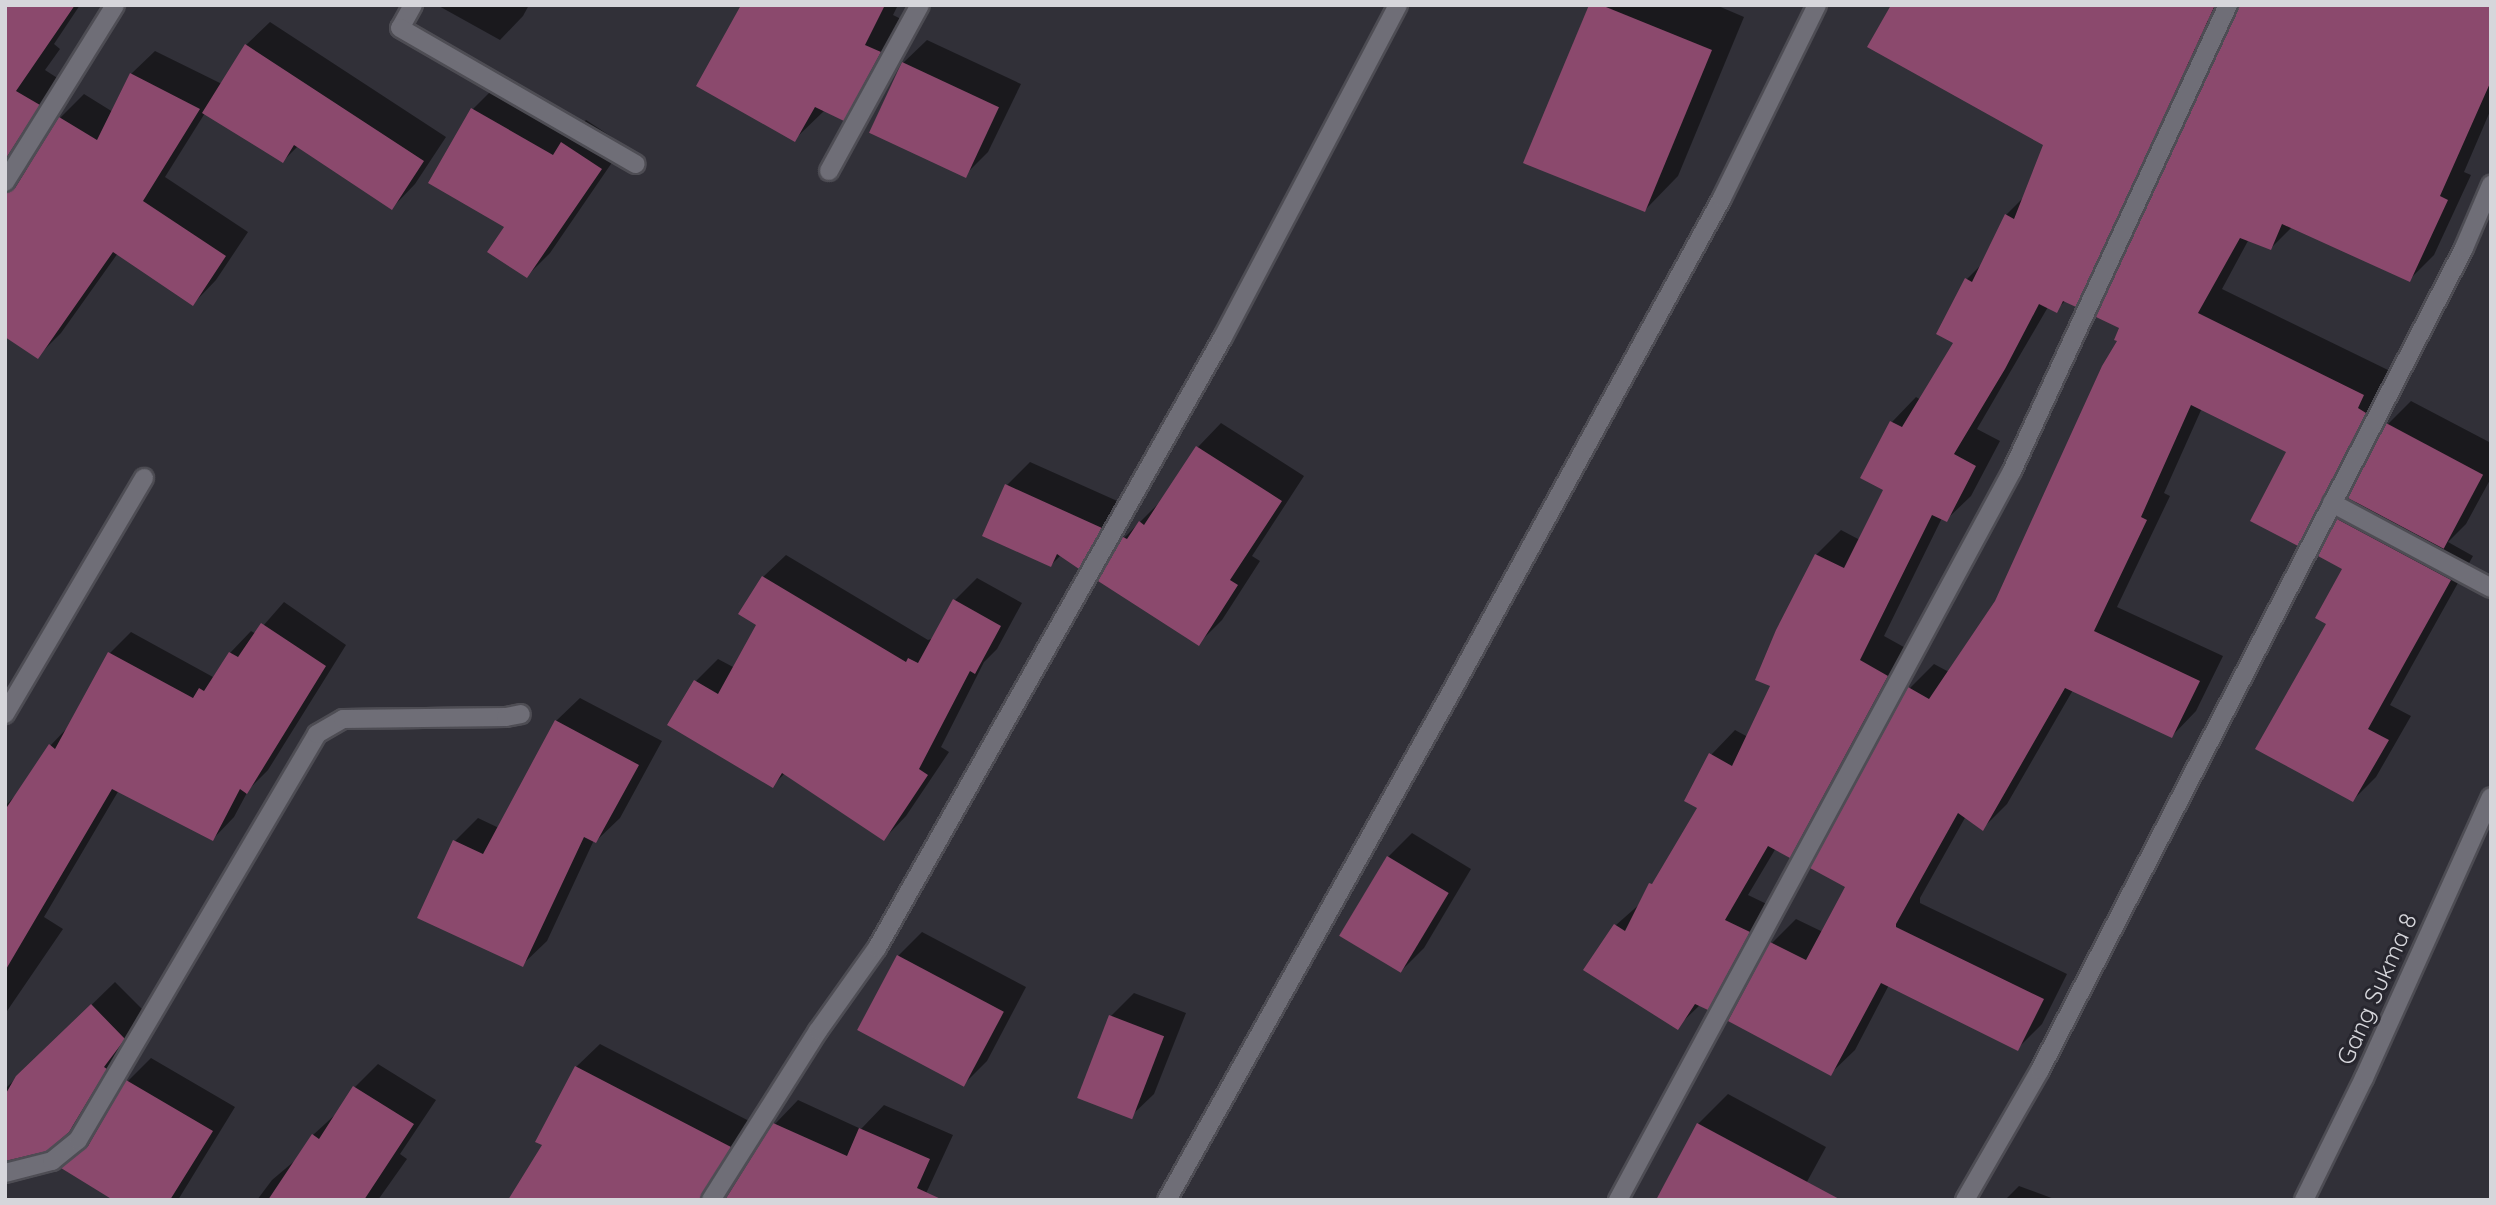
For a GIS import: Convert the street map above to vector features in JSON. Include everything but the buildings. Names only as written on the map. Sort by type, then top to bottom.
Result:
[{"type":"street","points":[[5,182],[115,5]]},
{"type":"street","points":[[413,5],[400,28],[636,164]]},
{"type":"street","points":[[829,171],[920,5]]},
{"type":"street","points":[[711,1200],[818,1031],[877,948],[1216,349],[1398,5]]},
{"type":"street","points":[[1167,1200],[1454,687],[1722,198],[1817,5]]},
{"type":"street","points":[[1618,1200],[2012,471],[2228,5]]},
{"type":"street","points":[[1965,1200],[2040,1070],[2464,248],[2491,185]]},
{"type":"street","points":[[5,713],[144,478]]},
{"type":"street","points":[[2332,503],[2491,588]]},
{"type":"street","points":[[5,1173],[52,1161],[78,1140],[317,734],[343,719],[522,714]]},
{"type":"street","name":"Gang Sukma 8","points":[[2304,1200],[2364,1078],[2491,797]]}]
